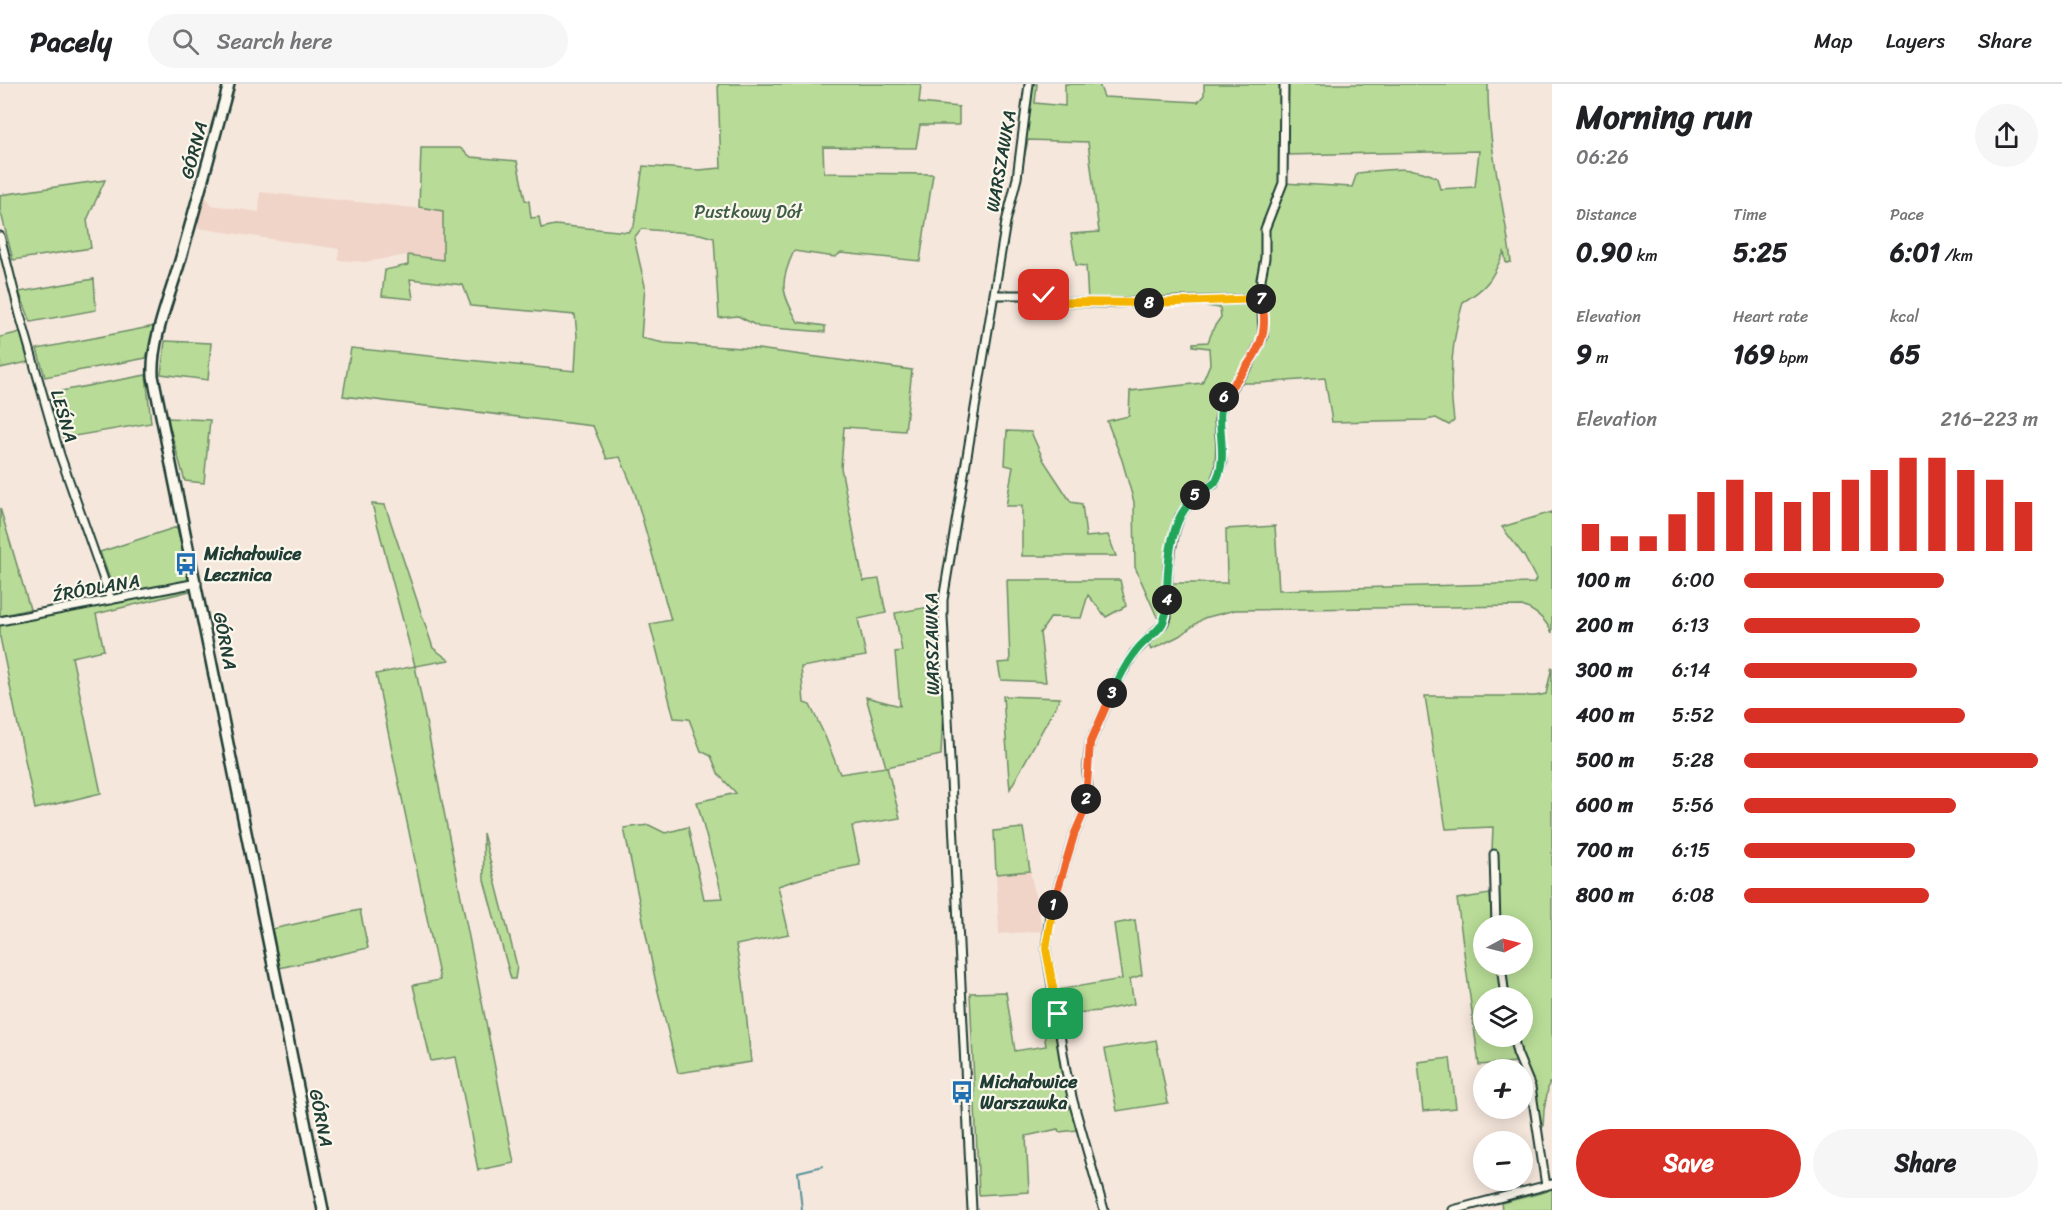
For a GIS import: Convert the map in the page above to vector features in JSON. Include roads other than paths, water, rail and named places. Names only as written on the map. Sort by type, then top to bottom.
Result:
[{"type":"street","name":"GÓRNA","points":[[229,84],[197,205],[159,333],[153,365],[154,388],[197,583],[323,1210]]},
{"type":"street","name":"WARSZAWKA","points":[[972,1210],[943,600],[1006,222],[1017,178],[1029,84]]},
{"type":"street","points":[[1104,1210],[1066,1071],[1046,949],[1050,914],[1074,835],[1084,812],[1088,792],[1087,772],[1090,743],[1118,680],[1134,653],[1167,617],[1168,566],[1180,516],[1197,492],[1214,484],[1222,463],[1219,420],[1223,399],[1248,365],[1263,337],[1261,279],[1265,258],[1265,229],[1283,183],[1284,84]]},
{"type":"street","name":"LEŚNA","points":[[0,236],[60,455],[111,600]]},
{"type":"street","points":[[994,295],[1044,295],[1056,301],[1085,303],[1262,299]]},
{"type":"street","name":"ŹRÓDLANA","points":[[0,621],[197,583]]},
{"type":"street","points":[[1494,854],[1496,915]]},
{"type":"street","points":[[1453,1210],[1549,1185],[1531,1087],[1516,1047]]},
{"type":"waterway","points":[[802,1210],[798,1172],[823,1166]]},
{"type":"place","name":"Michałowice Lecznica","points":[[186,564]]},
{"type":"place","name":"Michałowice Warszawka","points":[[962,1092]]},
{"type":"park label","name":"Pustkowy Dół","points":[[748,212]]}]
